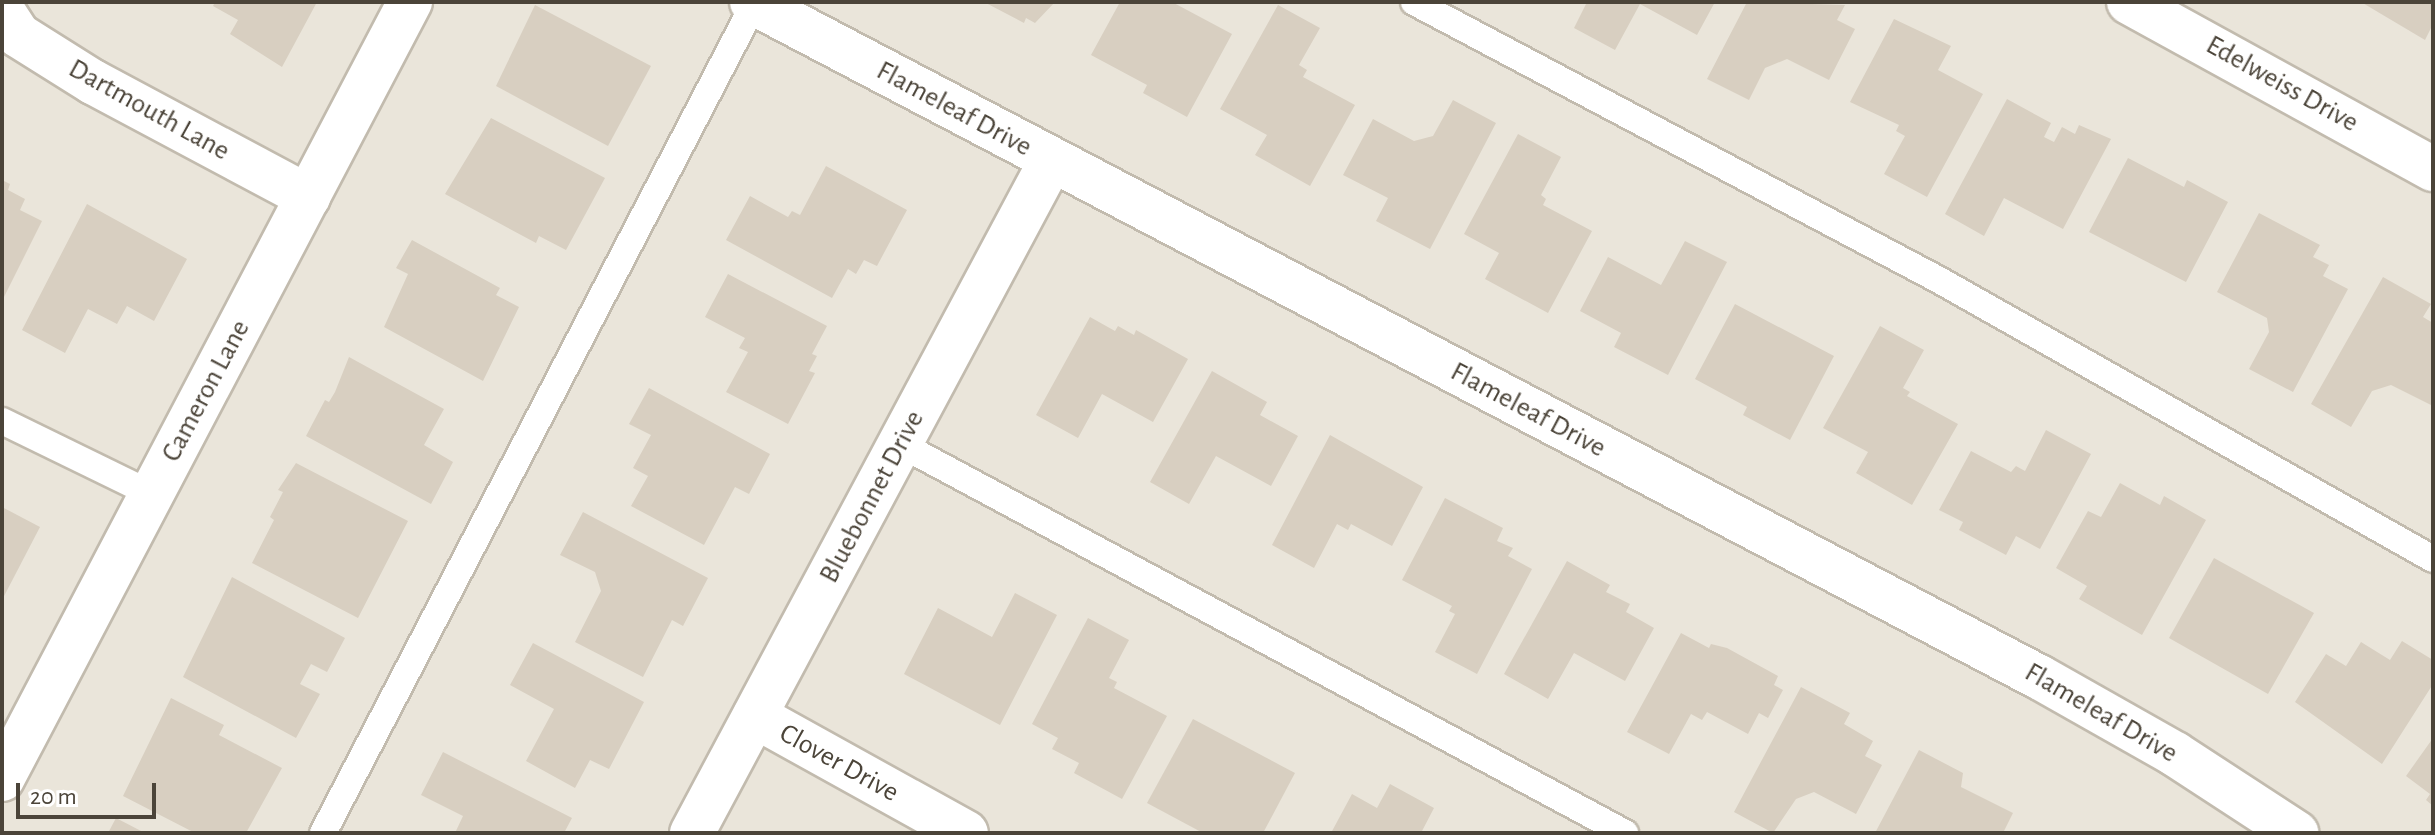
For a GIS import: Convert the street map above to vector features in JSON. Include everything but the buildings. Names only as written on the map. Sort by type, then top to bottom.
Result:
[{"type":"street","name":"Cameron Lane","points":[[3,773],[410,2]]},
{"type":"street","name":"Flameleaf Drive","points":[[754,2],[1051,161],[2039,677],[2175,754],[2296,833]]},
{"type":"street","name":"Edelweiss Drive","points":[[2129,2],[2433,169]]},
{"type":"street","name":"Dartmouth Lane","points":[[2,10],[18,35],[93,82],[308,197]]},
{"type":"street","name":"Bluebonnet Drive","points":[[692,833],[1051,161]]},
{"type":"street","name":"Clover Drive","points":[[755,716],[966,833]]},
{"type":"lane","points":[[323,833],[754,2]]},
{"type":"lane","points":[[1414,2],[1939,280],[2433,559]]},
{"type":"lane","points":[[2,421],[152,494]]},
{"type":"lane","points":[[900,444],[1625,833]]},
{"type":"shaded area","points":[[2,2],[2433,2],[2433,833],[2,833]]}]
